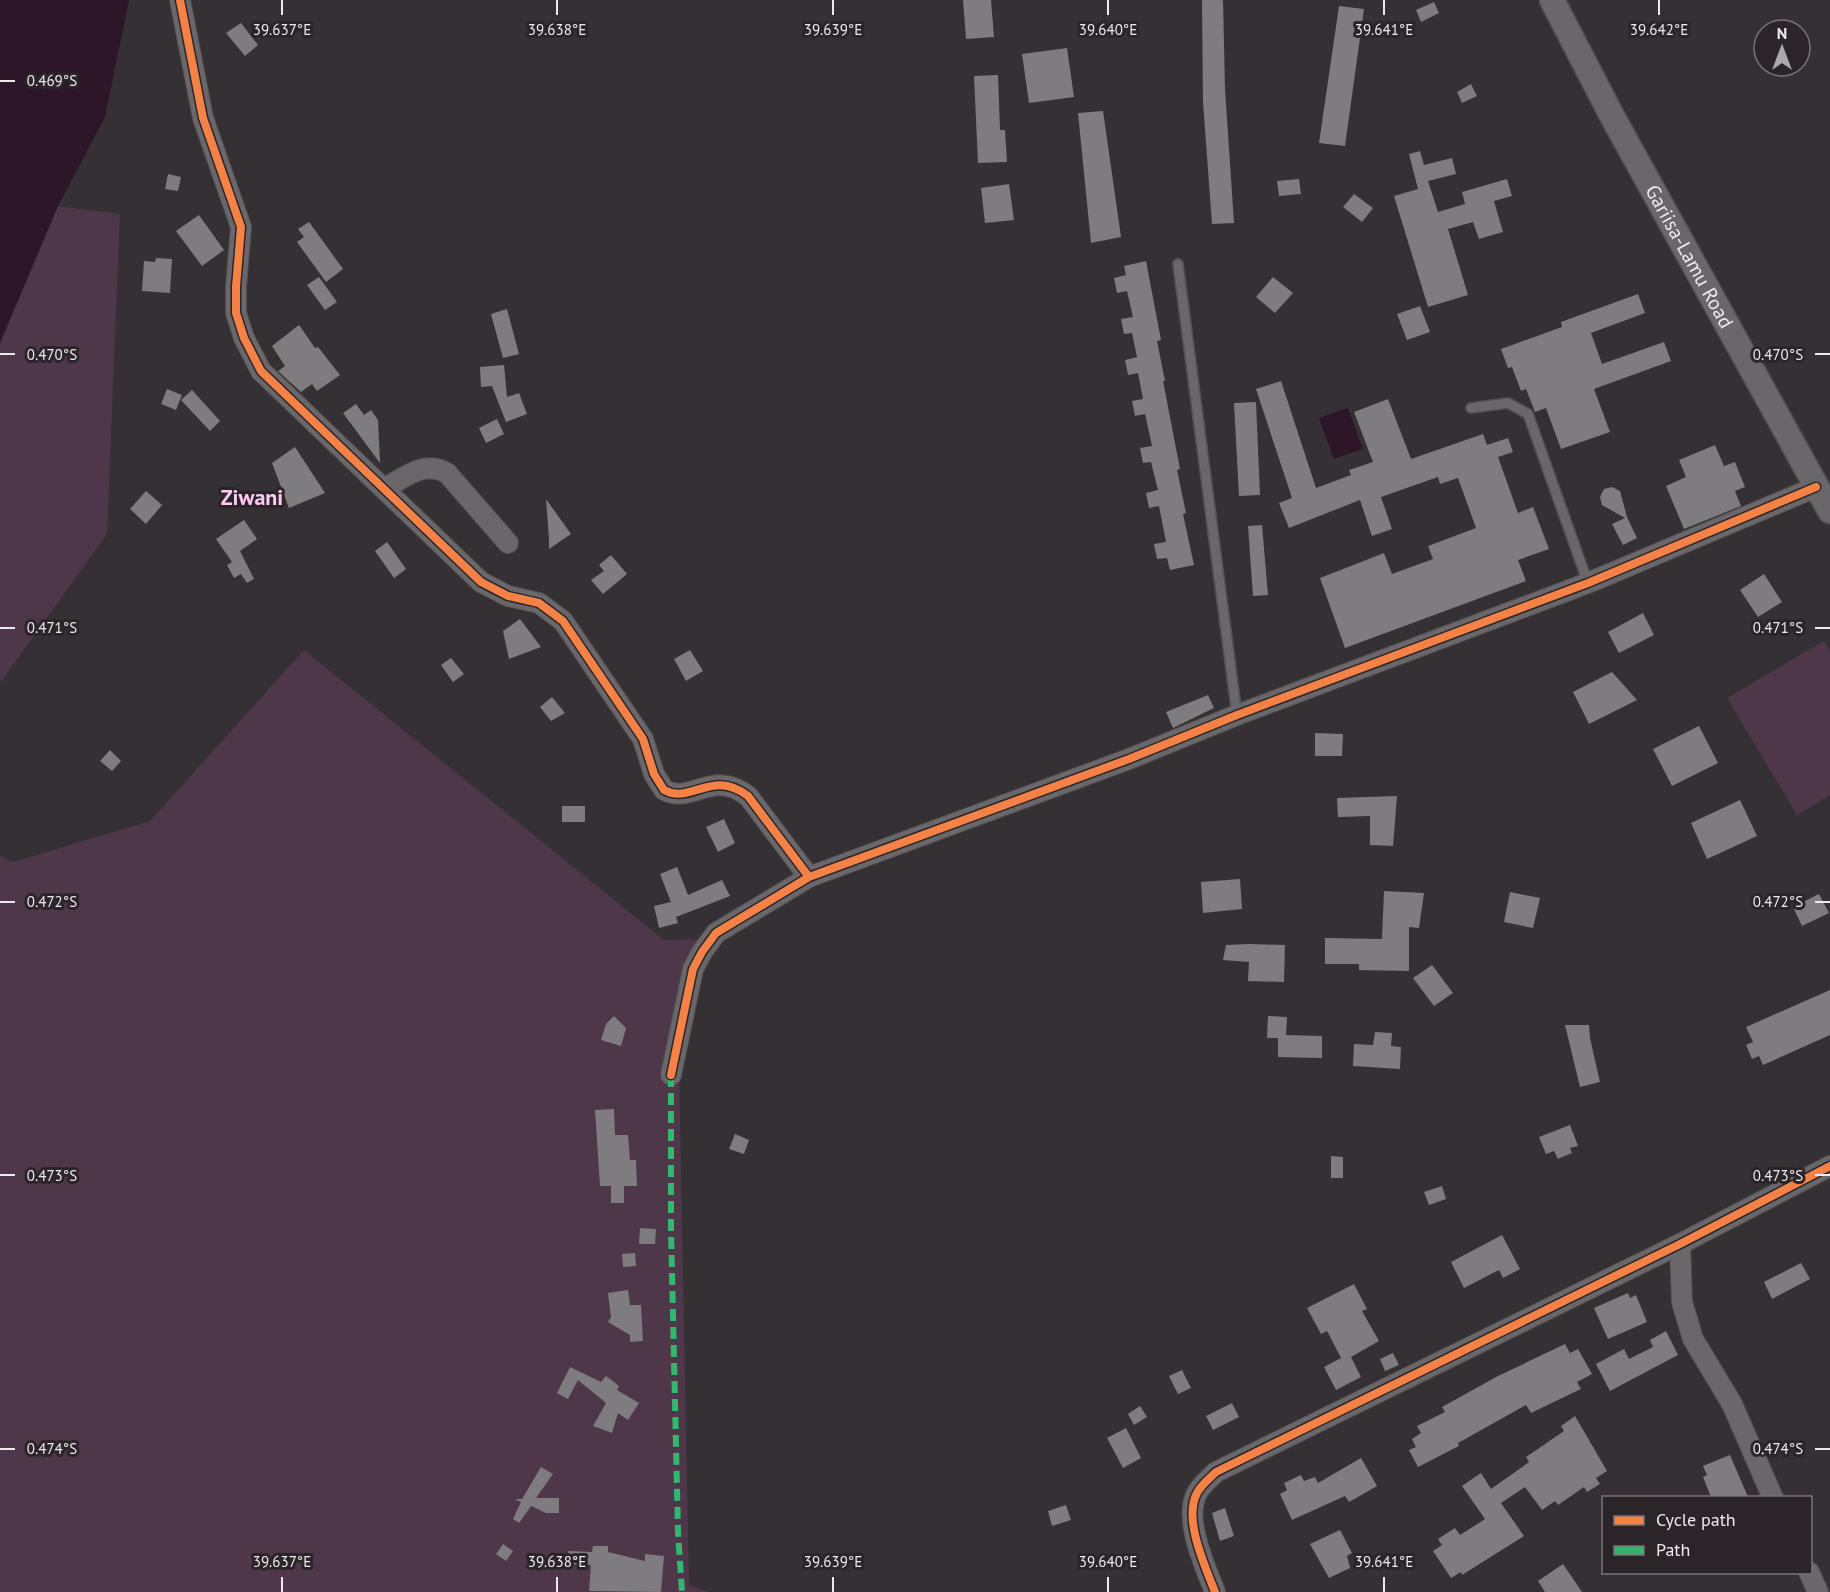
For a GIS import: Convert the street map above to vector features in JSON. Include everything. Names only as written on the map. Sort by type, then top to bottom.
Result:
[{"type":"street","points":[[180,0],[203,118],[241,227],[236,313],[244,338],[261,371],[481,582],[508,596],[539,603],[563,621],[643,739],[654,774],[664,790],[678,794],[721,783],[735,786],[748,796],[810,878]]},
{"type":"street","name":"Gariisa-Lamu Road","points":[[1552,0],[1612,116],[1830,511]]},
{"type":"street","points":[[384,489],[422,468],[435,466],[447,473],[507,543]]},
{"type":"street","points":[[671,1075],[693,969],[702,952],[716,933],[810,878],[1129,759],[1237,715],[1588,583],[1816,487]]},
{"type":"street","points":[[1215,1592],[1195,1540],[1194,1517],[1197,1494],[1216,1472],[1680,1244],[1830,1166]]},
{"type":"street","points":[[1680,1244],[1682,1302],[1692,1339],[1732,1404],[1773,1496]]},
{"type":"street","points":[[1810,1574],[1818,1592]]},
{"type":"lane","points":[[1178,264],[1237,715]]},
{"type":"lane","points":[[1471,408],[1508,404],[1528,414],[1588,583]]},
{"type":"shaded area","points":[[0,0],[129,0],[105,117],[58,206],[0,343]]},
{"type":"shaded area","points":[[58,206],[120,214],[107,534],[0,683],[0,343]]},
{"type":"shaded area","points":[[1348,408],[1363,449],[1334,459],[1319,418]]},
{"type":"shaded area","points":[[1824,641],[1830,651],[1830,795],[1797,815],[1727,698]]},
{"type":"shaded area","points":[[304,650],[664,940],[708,939],[679,1065],[689,1585],[709,1592],[0,1592],[0,856],[13,862],[150,821]]},
{"type":"building","points":[[963,0],[991,0],[994,37],[966,39]]},
{"type":"building","points":[[1202,0],[1223,0],[1225,89],[1234,223],[1212,224],[1203,102]]},
{"type":"building","points":[[1434,2],[1439,13],[1421,22],[1416,10]]},
{"type":"building","points":[[1339,6],[1364,9],[1345,146],[1319,143]]},
{"type":"building","points":[[241,23],[258,45],[245,56],[226,33]]},
{"type":"building","points":[[1067,48],[1074,97],[1029,103],[1022,54]]},
{"type":"building","points":[[998,75],[1000,130],[1005,130],[1007,162],[978,163],[974,76]]},
{"type":"building","points":[[1471,84],[1477,96],[1462,103],[1457,92]]},
{"type":"building","points":[[1103,111],[1121,237],[1091,243],[1078,113]]},
{"type":"building","points":[[1420,151],[1424,165],[1452,158],[1456,174],[1428,181],[1438,212],[1465,204],[1462,192],[1507,179],[1512,196],[1494,201],[1503,232],[1479,239],[1473,222],[1448,229],[1468,295],[1428,307],[1394,196],[1418,189],[1409,154]]},
{"type":"building","points":[[168,174],[181,177],[178,191],[165,189]]},
{"type":"building","points":[[1299,179],[1301,194],[1279,196],[1277,181]]},
{"type":"building","points":[[1009,184],[1014,220],[985,223],[981,188]]},
{"type":"building","points":[[1354,194],[1373,208],[1362,222],[1343,207]]},
{"type":"building","points":[[199,215],[224,250],[202,266],[176,231]]},
{"type":"building","points":[[309,222],[343,269],[326,282],[297,242],[304,237],[298,229]]},
{"type":"building","points":[[156,258],[172,259],[170,293],[142,291],[144,261],[155,262]]},
{"type":"building","points":[[1146,261],[1161,340],[1157,341],[1165,381],[1163,381],[1180,469],[1177,470],[1186,513],[1183,514],[1194,565],[1170,570],[1167,558],[1157,559],[1154,544],[1166,542],[1159,506],[1149,508],[1146,493],[1158,490],[1151,462],[1143,463],[1140,448],[1152,446],[1145,414],[1135,416],[1132,401],[1143,399],[1138,373],[1128,375],[1125,360],[1137,357],[1132,333],[1124,334],[1121,319],[1133,317],[1127,291],[1117,293],[1114,278],[1126,275],[1124,266]]},
{"type":"building","points":[[319,277],[337,302],[325,310],[307,285]]},
{"type":"building","points":[[1273,277],[1293,293],[1275,313],[1256,297]]},
{"type":"building","points":[[1638,294],[1645,313],[1591,333],[1602,364],[1664,342],[1671,361],[1594,389],[1610,432],[1561,449],[1546,408],[1535,412],[1526,389],[1521,391],[1512,367],[1508,368],[1501,349],[1562,327],[1561,322]]},
{"type":"building","points":[[1420,306],[1430,332],[1407,340],[1397,314]]},
{"type":"building","points":[[507,309],[519,354],[503,358],[491,314]]},
{"type":"building","points":[[299,325],[315,348],[318,347],[340,375],[317,391],[312,384],[301,392],[278,371],[285,366],[272,346]]},
{"type":"building","points":[[504,365],[507,397],[519,393],[527,414],[506,422],[492,386],[481,387],[480,367]]},
{"type":"building","points":[[1281,381],[1316,488],[1351,475],[1349,470],[1373,462],[1354,412],[1388,399],[1411,459],[1483,434],[1487,445],[1508,438],[1513,452],[1498,457],[1518,513],[1533,507],[1549,549],[1518,560],[1526,581],[1345,648],[1320,578],[1384,553],[1392,574],[1433,559],[1428,546],[1476,528],[1458,478],[1440,484],[1438,477],[1381,497],[1392,529],[1372,536],[1360,500],[1289,528],[1279,503],[1292,498],[1256,389]]},
{"type":"building","points":[[167,389],[182,395],[176,410],[161,404]]},
{"type":"building","points":[[192,390],[220,421],[210,431],[181,400]]},
{"type":"building","points":[[1256,402],[1260,495],[1239,496],[1234,403]]},
{"type":"building","points":[[356,404],[364,415],[371,410],[378,420],[380,463],[343,413]]},
{"type":"building","points":[[497,419],[504,434],[486,443],[479,428]]},
{"type":"building","points":[[1715,445],[1724,466],[1735,462],[1745,487],[1735,491],[1741,506],[1684,529],[1666,486],[1686,477],[1679,460]]},
{"type":"building","points":[[295,447],[325,493],[289,508],[272,463]]},
{"type":"building","points":[[1612,487],[1620,491],[1627,517],[1637,538],[1623,545],[1612,524],[1625,518],[1602,505],[1600,497],[1604,489]]},
{"type":"building","points":[[146,491],[162,505],[146,524],[130,509]]},
{"type":"building","points":[[546,499],[571,534],[549,549],[549,539]]},
{"type":"building","points":[[244,520],[257,539],[240,551],[254,579],[247,583],[241,574],[234,578],[227,565],[232,562],[216,539]]},
{"type":"building","points":[[1262,525],[1268,595],[1253,596],[1248,526]]},
{"type":"building","points":[[387,542],[406,569],[394,578],[375,551]]},
{"type":"building","points":[[611,555],[627,574],[603,594],[591,580],[604,571],[599,565]]},
{"type":"building","points":[[1764,574],[1782,602],[1758,617],[1740,590]]},
{"type":"building","points":[[1643,613],[1654,635],[1619,653],[1608,632]]},
{"type":"building","points":[[520,619],[541,647],[509,659],[503,631]]},
{"type":"building","points":[[690,650],[703,671],[686,681],[674,659]]},
{"type":"building","points":[[451,658],[464,674],[453,682],[441,665]]},
{"type":"building","points":[[1612,672],[1637,700],[1589,724],[1573,692]]},
{"type":"building","points":[[1208,695],[1214,708],[1173,728],[1166,712]]},
{"type":"building","points":[[552,697],[565,713],[551,721],[540,707]]},
{"type":"building","points":[[1699,726],[1718,763],[1672,786],[1653,749]]},
{"type":"building","points":[[1315,733],[1343,734],[1342,756],[1315,756]]},
{"type":"building","points":[[110,750],[121,761],[112,771],[100,761]]},
{"type":"building","points":[[1397,796],[1393,846],[1370,845],[1370,816],[1338,817],[1337,798]]},
{"type":"building","points":[[1740,800],[1757,836],[1707,859],[1691,823]]},
{"type":"building","points":[[562,806],[585,806],[585,822],[562,822]]},
{"type":"building","points":[[724,819],[735,843],[718,852],[706,827]]},
{"type":"building","points":[[677,867],[688,895],[722,880],[730,896],[676,917],[678,923],[659,928],[654,906],[671,902],[660,874]]},
{"type":"building","points":[[1240,879],[1242,909],[1203,913],[1201,882]]},
{"type":"building","points":[[1384,891],[1424,893],[1419,928],[1409,927],[1409,971],[1359,970],[1359,964],[1325,964],[1325,938],[1382,939]]},
{"type":"building","points":[[1510,892],[1540,898],[1533,928],[1504,922]]},
{"type":"building","points":[[1819,894],[1829,913],[1802,926],[1793,907]]},
{"type":"building","points":[[1226,945],[1285,945],[1284,982],[1248,981],[1249,962],[1223,960]]},
{"type":"building","points":[[1432,965],[1453,993],[1434,1006],[1413,978]]},
{"type":"building","points":[[1830,990],[1830,1035],[1763,1065],[1759,1056],[1752,1059],[1746,1045],[1753,1042],[1746,1027]]},
{"type":"building","points":[[614,1016],[626,1028],[621,1046],[601,1040],[606,1024]]},
{"type":"building","points":[[1268,1016],[1287,1017],[1286,1035],[1322,1036],[1322,1058],[1278,1057],[1278,1038],[1267,1038]]},
{"type":"building","points":[[1565,1025],[1589,1025],[1600,1082],[1580,1087]]},
{"type":"building","points":[[1375,1032],[1392,1033],[1391,1046],[1401,1047],[1400,1069],[1353,1066],[1354,1044],[1373,1045]]},
{"type":"building","points":[[614,1109],[615,1135],[628,1135],[630,1160],[636,1160],[637,1186],[624,1186],[624,1203],[611,1203],[611,1186],[600,1186],[595,1110]]},
{"type":"building","points":[[1570,1125],[1578,1146],[1570,1148],[1572,1153],[1558,1159],[1554,1151],[1546,1154],[1539,1137]]},
{"type":"building","points":[[735,1134],[749,1140],[744,1154],[729,1149]]},
{"type":"building","points":[[1331,1156],[1343,1157],[1343,1178],[1331,1178]]},
{"type":"building","points":[[1442,1186],[1446,1199],[1429,1205],[1424,1192]]},
{"type":"building","points":[[640,1228],[656,1229],[655,1244],[639,1244]]},
{"type":"building","points":[[1502,1235],[1520,1269],[1503,1278],[1499,1270],[1464,1288],[1451,1262]]},
{"type":"building","points":[[635,1253],[636,1266],[623,1267],[622,1254]]},
{"type":"building","points":[[1801,1263],[1810,1279],[1772,1299],[1764,1282]]},
{"type":"building","points":[[1354,1284],[1367,1309],[1362,1311],[1379,1341],[1351,1357],[1361,1377],[1336,1390],[1324,1367],[1341,1358],[1327,1331],[1321,1334],[1307,1308]]},
{"type":"building","points":[[628,1290],[630,1305],[641,1305],[643,1341],[630,1342],[630,1335],[608,1322],[611,1317],[608,1293]]},
{"type":"building","points":[[1628,1293],[1630,1298],[1636,1295],[1647,1322],[1608,1339],[1594,1308]]},
{"type":"building","points":[[1666,1331],[1678,1355],[1610,1391],[1596,1364],[1624,1349],[1629,1359],[1653,1347],[1650,1340]]},
{"type":"building","points":[[1565,1344],[1570,1353],[1578,1349],[1592,1374],[1577,1382],[1581,1389],[1531,1413],[1526,1405],[1458,1443],[1459,1446],[1418,1467],[1409,1450],[1416,1447],[1412,1439],[1421,1433],[1417,1426],[1445,1412],[1442,1407],[1498,1376]]},
{"type":"building","points":[[1393,1353],[1399,1365],[1385,1371],[1380,1359]]},
{"type":"building","points":[[570,1367],[601,1382],[606,1376],[619,1386],[617,1390],[639,1403],[628,1420],[618,1413],[612,1433],[593,1426],[606,1403],[578,1380],[568,1399],[557,1393]]},
{"type":"building","points":[[1182,1370],[1191,1388],[1178,1394],[1169,1376]]},
{"type":"building","points":[[1232,1403],[1239,1417],[1213,1430],[1206,1416]]},
{"type":"building","points":[[1140,1406],[1147,1417],[1134,1425],[1128,1414]]},
{"type":"building","points":[[1575,1416],[1607,1471],[1596,1478],[1600,1484],[1587,1492],[1584,1487],[1558,1505],[1555,1501],[1542,1510],[1525,1487],[1501,1503],[1524,1536],[1462,1575],[1461,1572],[1451,1578],[1433,1551],[1442,1545],[1438,1539],[1455,1528],[1460,1535],[1485,1519],[1462,1486],[1481,1473],[1491,1489],[1529,1462],[1526,1457],[1564,1431],[1561,1426]]},
{"type":"building","points":[[1126,1428],[1141,1458],[1123,1468],[1107,1438]]},
{"type":"building","points":[[1730,1455],[1748,1496],[1711,1496],[1703,1477],[1707,1475],[1703,1466]]},
{"type":"building","points":[[1361,1458],[1377,1486],[1349,1502],[1345,1496],[1292,1520],[1280,1494],[1287,1490],[1284,1483],[1301,1475],[1304,1481],[1315,1477],[1318,1483]]},
{"type":"building","points":[[541,1467],[553,1474],[536,1498],[559,1498],[559,1513],[546,1513],[531,1506],[519,1523],[513,1519],[521,1502],[515,1499],[522,1499]]},
{"type":"building","points":[[1066,1505],[1071,1520],[1052,1526],[1048,1511]]},
{"type":"building","points":[[1225,1508],[1234,1536],[1220,1541],[1212,1513]]},
{"type":"building","points":[[1340,1530],[1352,1553],[1347,1556],[1350,1568],[1329,1578],[1310,1544]]},
{"type":"building","points":[[503,1544],[513,1551],[506,1561],[496,1554]]},
{"type":"building","points":[[593,1546],[608,1546],[608,1552],[645,1561],[645,1554],[664,1556],[661,1592],[589,1591],[591,1565],[568,1564],[568,1551],[592,1552]]},
{"type":"building","points":[[1563,1564],[1582,1592],[1545,1592],[1538,1581]]},
{"type":"marked path","points":[[671,1075],[671,1229],[678,1532],[682,1592]]},
{"type":"cycle path","points":[[180,0],[203,118],[241,227],[236,313],[244,338],[261,371],[481,582],[508,596],[539,603],[563,621],[643,739],[654,774],[664,790],[683,793],[723,785],[735,788],[748,796],[809,877]]},
{"type":"cycle path","points":[[671,1075],[693,969],[702,952],[716,933],[809,877],[1129,759],[1237,715],[1588,583],[1816,487]]},
{"type":"cycle path","points":[[1215,1592],[1201,1556],[1192,1516],[1197,1493],[1216,1472],[1680,1244],[1830,1166]]},
{"type":"district","name":"Ziwani","points":[[252,497]]}]
